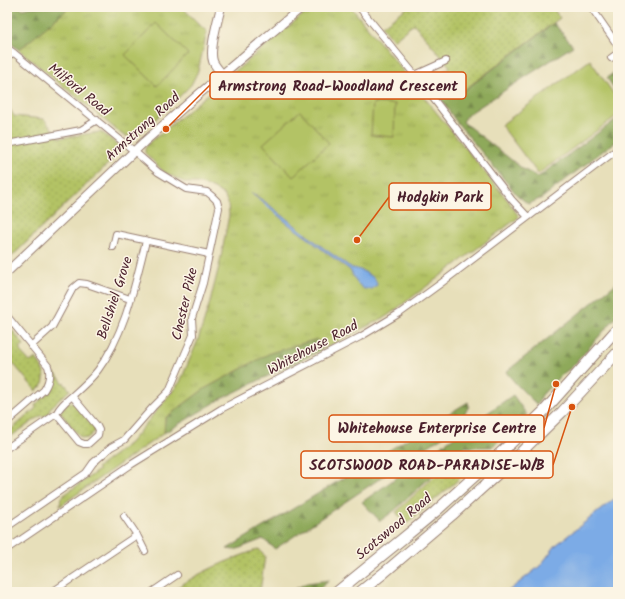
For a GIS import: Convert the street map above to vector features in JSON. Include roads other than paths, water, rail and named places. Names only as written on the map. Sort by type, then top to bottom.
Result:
[{"type":"main road","name":"Scotswood Road","points":[[337,592],[435,512],[508,446],[544,411],[618,328]]},
{"type":"main road","name":"Scotswood Road","points":[[360,592],[452,515],[514,459],[562,412],[618,352]]},
{"type":"street","points":[[221,7],[212,55],[213,62],[222,74]]},
{"type":"street","name":"Armstrong Road","points":[[7,272],[134,151],[302,7]]},
{"type":"street","points":[[359,7],[415,75],[512,200],[528,217]]},
{"type":"street","points":[[591,7],[618,46]]},
{"type":"street","name":"Milford Road","points":[[7,48],[134,151]]},
{"type":"street","points":[[611,58],[618,53]]},
{"type":"street","points":[[7,56],[14,54]]},
{"type":"street","points":[[415,75],[446,61]]},
{"type":"street","points":[[7,144],[81,130],[97,120]]},
{"type":"street","name":"Whitehouse Road","points":[[7,549],[132,464],[221,409],[360,337],[400,313],[618,149]]},
{"type":"street","name":"Chester Pike","points":[[7,527],[86,473],[93,463],[112,447],[124,440],[169,391],[193,335],[192,318],[203,283],[218,208],[217,201],[206,192],[186,189],[158,172],[134,151]]},
{"type":"street","name":"Bellshiel Grove","points":[[113,247],[116,234],[209,254]]},
{"type":"street","name":"Bellshiel Grove","points":[[7,448],[56,414],[59,407],[98,370],[110,351],[121,327],[135,285],[146,241]]},
{"type":"street","points":[[31,346],[52,327],[73,288],[79,283],[87,284],[130,299]]},
{"type":"street","points":[[7,316],[48,366],[50,371],[48,385],[44,390],[8,421]]},
{"type":"street","points":[[56,414],[79,442],[88,444],[98,435],[99,430],[97,426],[72,396]]},
{"type":"street","points":[[124,516],[137,535],[145,551]]},
{"type":"street","points":[[52,592],[137,535]]},
{"type":"street","points":[[152,592],[177,575]]},
{"type":"water","points":[[251,193],[264,201],[325,249],[352,268],[361,270],[373,277],[377,285],[372,289],[364,289],[357,283],[350,270],[288,224]]},
{"type":"water","points":[[618,496],[618,592],[507,592],[540,566],[556,545]]},
{"type":"place","name":"Armstrong Road-Woodland Crescent","points":[[166,129]]},
{"type":"place","name":"Hodgkin Park","points":[[357,240]]},
{"type":"place","name":"Whitehouse Enterprise Centre","points":[[556,384]]},
{"type":"place","name":"SCOTSWOOD ROAD-PARADISE-W/B","points":[[572,407]]}]
